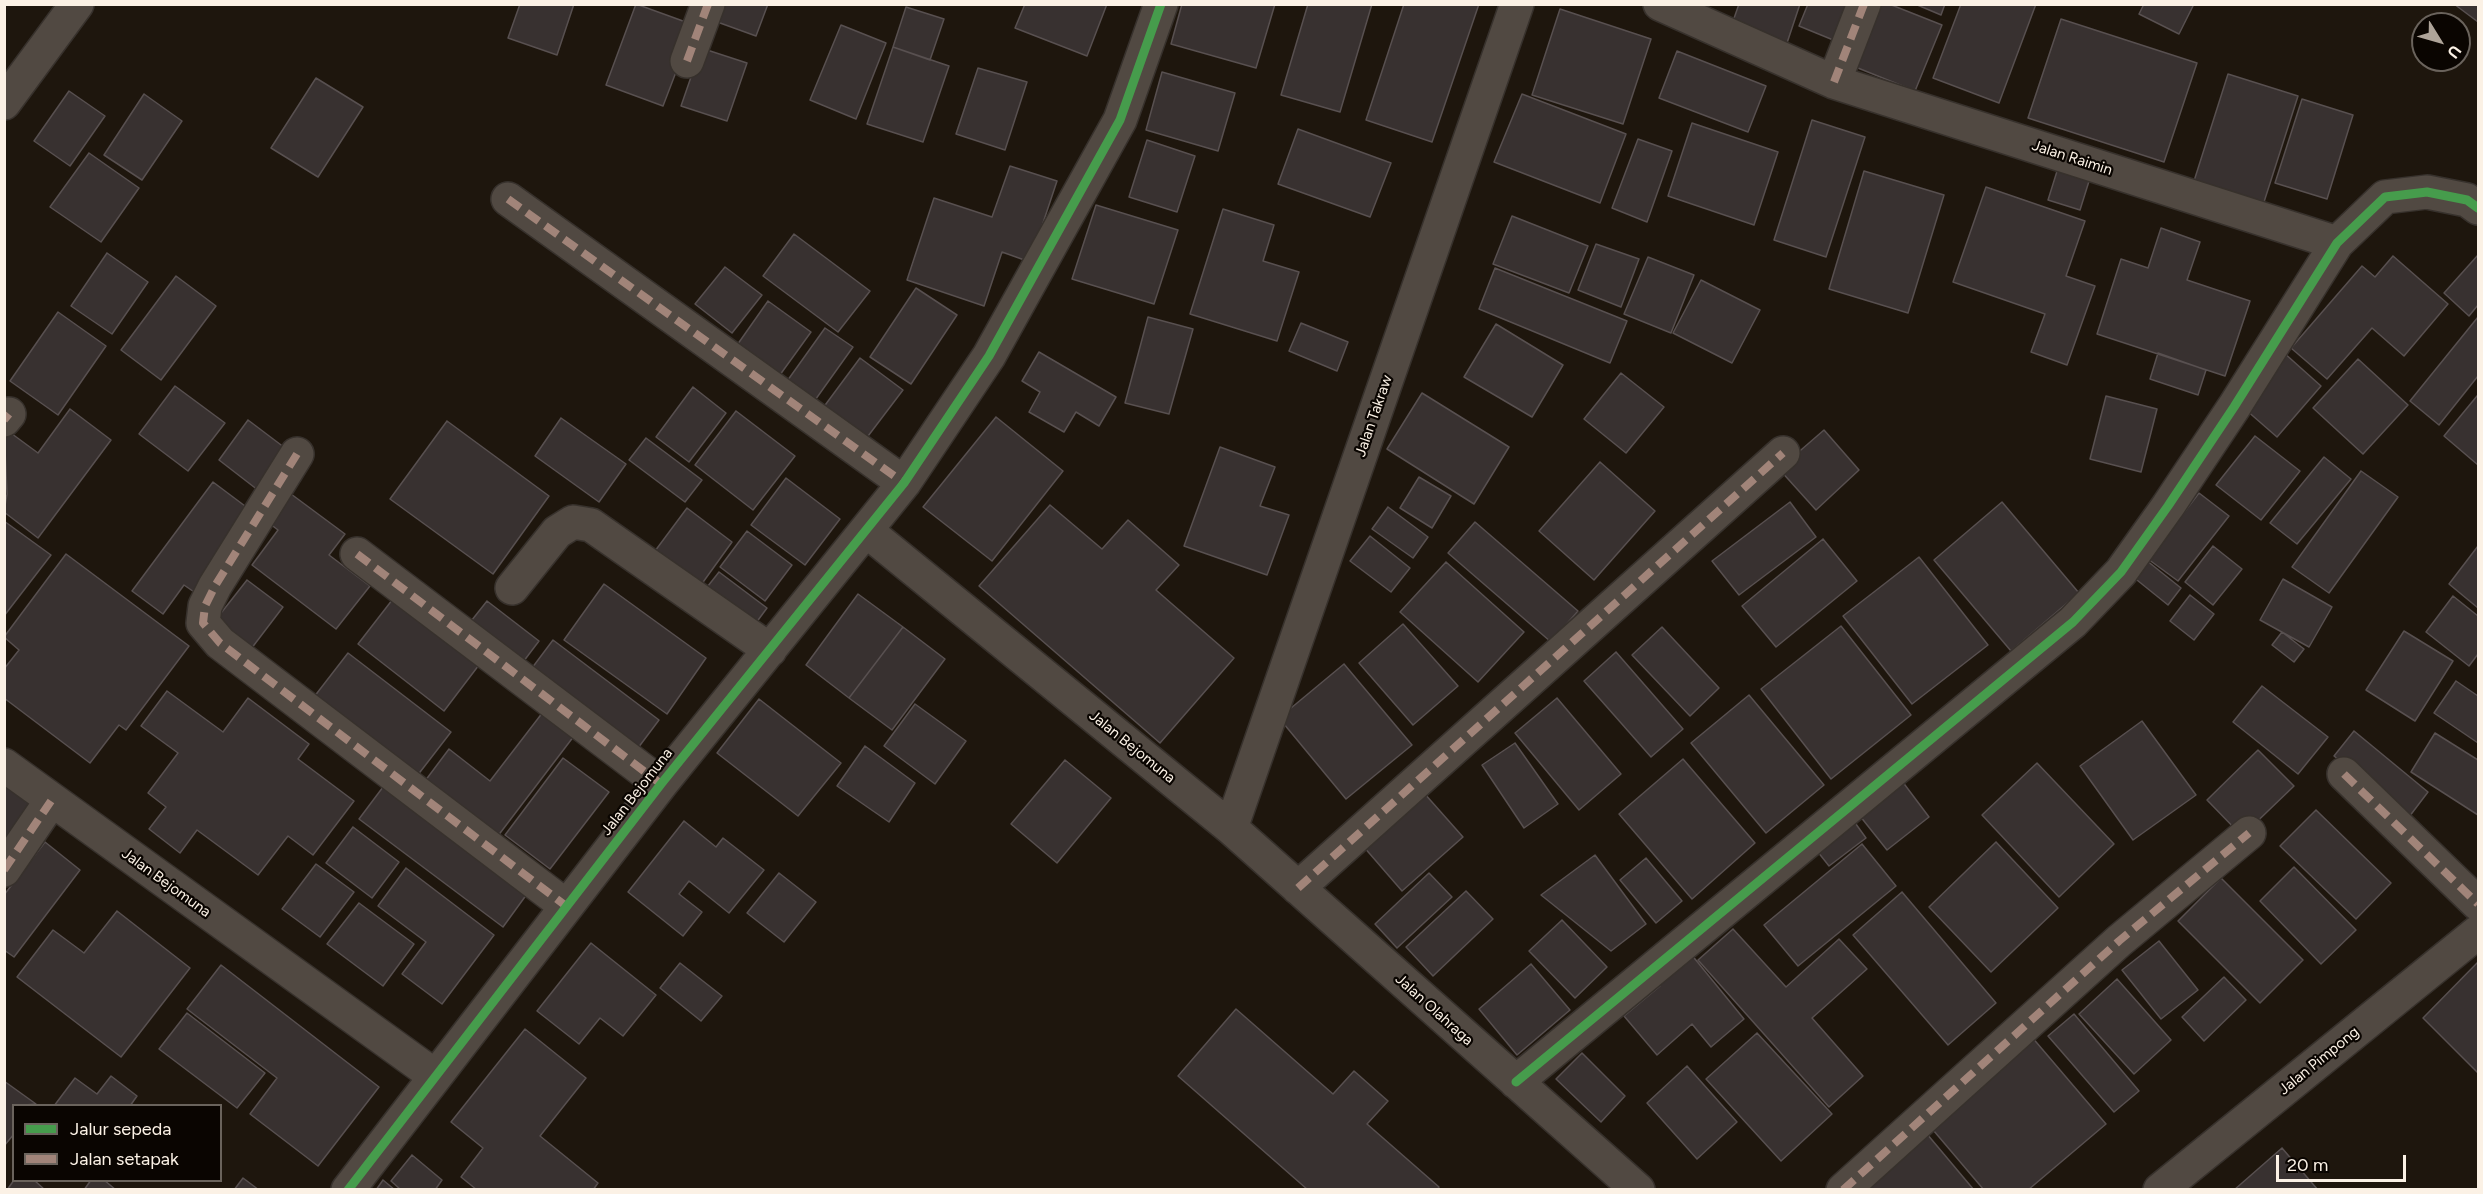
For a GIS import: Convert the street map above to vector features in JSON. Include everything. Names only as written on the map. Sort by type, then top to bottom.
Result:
[{"type":"street","points":[[4,103],[77,4]]},
{"type":"street","points":[[687,62],[708,4]]},
{"type":"street","points":[[868,532],[904,483],[989,356],[1120,120],[1161,4]]},
{"type":"street","name":"Jalan Takraw","points":[[1231,828],[1517,4]]},
{"type":"street","name":"Jalan Raimin","points":[[1660,4],[1834,82],[2337,243]]},
{"type":"street","points":[[1834,82],[1864,4]]},
{"type":"street","points":[[1516,1082],[2073,622],[2121,572],[2168,506],[2234,407],[2337,243],[2385,197],[2427,192],[2467,200],[2478,208]]},
{"type":"street","points":[[508,199],[904,483]]},
{"type":"street","points":[[1298,888],[1783,453]]},
{"type":"street","points":[[297,454],[215,586],[205,606],[203,623],[220,643],[566,906]]},
{"type":"street","points":[[512,588],[557,532],[573,522],[591,525],[770,650]]},
{"type":"street","name":"Jalan Bejomuna","points":[[4,765],[435,1076],[661,784],[868,532],[1231,828]]},
{"type":"street","points":[[357,554],[661,784]]},
{"type":"street","points":[[2344,774],[2478,904]]},
{"type":"street","points":[[4,870],[51,801]]},
{"type":"street","name":"Jalan Olahraga","points":[[1231,828],[1638,1190]]},
{"type":"street","points":[[1843,1190],[2119,941],[2248,833]]},
{"type":"street","name":"Jalan Pimpong","points":[[2160,1190],[2478,932]]},
{"type":"street","points":[[348,1190],[435,1076]]},
{"type":"building","points":[[520,4],[574,4],[557,55],[508,38]]},
{"type":"building","points":[[636,4],[694,25],[663,106],[606,85]]},
{"type":"building","points":[[714,4],[768,4],[756,36],[709,19]]},
{"type":"building","points":[[1025,4],[1107,4],[1087,56],[1015,28]]},
{"type":"building","points":[[1182,4],[1275,4],[1256,68],[1171,44]]},
{"type":"building","points":[[1308,4],[1372,4],[1340,112],[1281,95]]},
{"type":"building","points":[[1404,4],[1479,4],[1432,142],[1366,120]]},
{"type":"building","points":[[1739,4],[1800,4],[1787,43],[1732,24]]},
{"type":"building","points":[[1808,4],[1858,4],[1843,44],[1799,26]]},
{"type":"building","points":[[1872,4],[1889,4],[1942,25],[1915,91],[1848,64]]},
{"type":"building","points":[[1915,4],[1945,4],[1941,15]]},
{"type":"building","points":[[1961,4],[2036,4],[1999,103],[1933,78]]},
{"type":"building","points":[[2144,4],[2194,4],[2179,34],[2139,14]]},
{"type":"building","points":[[2454,4],[2478,4],[2478,22],[2471,17],[2471,12],[2465,12]]},
{"type":"building","points":[[906,7],[944,19],[930,60],[893,47]]},
{"type":"building","points":[[1560,9],[1651,39],[1623,124],[1532,95]]},
{"type":"building","points":[[2061,19],[2197,63],[2164,162],[2028,118]]},
{"type":"building","points":[[841,25],[886,43],[856,119],[810,100]]},
{"type":"building","points":[[893,47],[949,66],[923,142],[867,124]]},
{"type":"building","points":[[701,48],[747,63],[727,121],[681,106]]},
{"type":"building","points":[[1677,51],[1766,86],[1748,132],[1659,98]]},
{"type":"building","points":[[978,68],[1027,82],[1005,150],[956,134]]},
{"type":"building","points":[[1162,72],[1235,93],[1218,151],[1146,130]]},
{"type":"building","points":[[2228,74],[2298,96],[2264,202],[2194,181]]},
{"type":"building","points":[[316,78],[363,107],[318,177],[271,148]]},
{"type":"building","points":[[69,91],[105,116],[70,166],[34,141]]},
{"type":"building","points":[[144,94],[182,121],[142,180],[104,155]]},
{"type":"building","points":[[1522,94],[1626,134],[1600,203],[1494,162]]},
{"type":"building","points":[[2302,99],[2353,115],[2327,199],[2275,183]]},
{"type":"building","points":[[1812,120],[1865,137],[1826,257],[1774,240]]},
{"type":"building","points":[[1692,123],[1778,152],[1754,225],[1668,196]]},
{"type":"building","points":[[1298,129],[1391,163],[1370,217],[1278,184]]},
{"type":"building","points":[[1638,139],[1672,151],[1647,222],[1612,208]]},
{"type":"building","points":[[1147,140],[1195,156],[1177,212],[1129,197]]},
{"type":"building","points":[[89,153],[139,188],[101,242],[50,207]]},
{"type":"building","points":[[1010,166],[1057,181],[1030,262],[1002,252],[984,306],[907,280],[934,198],[992,217]]},
{"type":"building","points":[[2058,168],[2090,178],[2080,210],[2048,200]]},
{"type":"building","points":[[1864,171],[1944,195],[1908,313],[1829,289]]},
{"type":"building","points":[[1986,187],[2085,221],[2066,276],[2095,286],[2067,365],[2031,352],[2045,314],[1953,282]]},
{"type":"building","points":[[1096,205],[1178,230],[1154,304],[1072,279]]},
{"type":"building","points":[[1223,209],[1274,225],[1263,261],[1299,272],[1277,341],[1190,314]]},
{"type":"building","points":[[1512,216],[1588,246],[1569,293],[1493,264]]},
{"type":"building","points":[[2161,228],[2200,242],[2187,280],[2250,301],[2225,376],[2097,334],[2121,259],[2148,268]]},
{"type":"building","points":[[794,234],[870,291],[838,332],[763,276]]},
{"type":"building","points":[[1596,244],[1639,259],[1621,307],[1578,290]]},
{"type":"building","points":[[107,253],[148,282],[112,334],[71,306]]},
{"type":"building","points":[[2478,255],[2478,305],[2469,316],[2444,293]]},
{"type":"building","points":[[2393,256],[2448,304],[2404,356],[2372,328],[2327,379],[2291,348],[2362,266],[2375,277]]},
{"type":"building","points":[[1648,257],[1694,275],[1671,333],[1624,314]]},
{"type":"building","points":[[725,267],[762,295],[732,333],[695,304]]},
{"type":"building","points":[[1495,268],[1627,321],[1610,363],[1479,309]]},
{"type":"building","points":[[176,276],[216,306],[161,380],[121,350]]},
{"type":"building","points":[[1701,280],[1760,310],[1732,363],[1673,333]]},
{"type":"building","points":[[916,288],[957,315],[911,384],[870,357]]},
{"type":"building","points":[[768,301],[811,332],[777,379],[735,348]]},
{"type":"building","points":[[58,312],[106,346],[58,415],[10,381]]},
{"type":"building","points":[[1148,317],[1193,329],[1169,414],[1125,403]]},
{"type":"building","points":[[2478,317],[2478,376],[2439,425],[2410,401]]},
{"type":"building","points":[[1301,323],[1348,342],[1337,371],[1289,351]]},
{"type":"building","points":[[1496,324],[1563,365],[1532,417],[1464,377]]},
{"type":"building","points":[[825,328],[853,347],[808,410],[780,391]]},
{"type":"building","points":[[1039,352],[1116,397],[1099,426],[1076,412],[1064,432],[1029,412],[1040,392],[1022,381]]},
{"type":"building","points":[[2283,352],[2321,386],[2277,437],[2238,403]]},
{"type":"building","points":[[2158,353],[2206,370],[2198,395],[2150,379]]},
{"type":"building","points":[[860,358],[903,390],[862,444],[820,412]]},
{"type":"building","points":[[2358,359],[2408,405],[2363,454],[2313,408]]},
{"type":"building","points":[[1621,373],[1664,407],[1626,453],[1584,419]]},
{"type":"building","points":[[175,386],[225,423],[188,471],[139,434]]},
{"type":"building","points":[[693,387],[726,413],[689,462],[656,437]]},
{"type":"building","points":[[1422,393],[1509,447],[1474,504],[1387,449]]},
{"type":"building","points":[[2106,396],[2157,409],[2141,472],[2090,459]]},
{"type":"building","points":[[2478,397],[2478,465],[2444,436]]},
{"type":"building","points":[[70,409],[111,440],[38,538],[4,512],[7,494],[4,428],[38,453]]},
{"type":"building","points":[[736,411],[795,456],[753,510],[695,465]]},
{"type":"building","points":[[996,417],[1063,471],[992,561],[923,507]]},
{"type":"building","points":[[561,418],[626,464],[599,502],[535,456]]},
{"type":"building","points":[[248,420],[293,454],[263,494],[219,460]]},
{"type":"building","points":[[447,421],[549,496],[493,574],[390,499]]},
{"type":"building","points":[[1824,430],[1859,470],[1816,510],[1779,469]]},
{"type":"building","points":[[2255,436],[2300,471],[2261,520],[2216,485]]},
{"type":"building","points":[[646,438],[702,480],[685,502],[629,460]]},
{"type":"building","points":[[1220,447],[1275,467],[1260,506],[1289,515],[1267,575],[1184,546]]},
{"type":"building","points":[[2324,457],[2351,479],[2297,544],[2270,523]]},
{"type":"building","points":[[1600,462],[1655,511],[1594,580],[1539,531]]},
{"type":"building","points":[[2361,471],[2398,497],[2329,593],[2292,567]]},
{"type":"building","points":[[1419,477],[1451,496],[1432,528],[1400,508]]},
{"type":"building","points":[[786,478],[840,519],[805,565],[751,525]]},
{"type":"building","points":[[213,482],[257,515],[197,594],[184,585],[163,614],[132,591]]},
{"type":"building","points":[[287,491],[345,534],[329,555],[370,586],[336,629],[252,565],[278,530],[265,520]]},
{"type":"building","points":[[2199,493],[2229,516],[2178,581],[2148,559]]},
{"type":"building","points":[[1790,502],[1816,537],[1739,595],[1712,561]]},
{"type":"building","points":[[2002,502],[2079,593],[2011,651],[1934,560]]},
{"type":"building","points":[[1050,505],[1102,549],[1128,520],[1179,565],[1156,590],[1234,658],[1160,743],[979,586]]},
{"type":"building","points":[[1388,507],[1428,537],[1413,558],[1372,529]]},
{"type":"building","points":[[687,508],[732,542],[701,585],[655,551]]},
{"type":"building","points":[[4,521],[51,555],[4,616]]},
{"type":"building","points":[[1475,522],[1578,611],[1551,642],[1448,553]]},
{"type":"building","points":[[747,531],[792,565],[765,601],[720,567]]},
{"type":"building","points":[[1370,536],[1410,568],[1391,592],[1350,561]]},
{"type":"building","points":[[1823,539],[1857,581],[1776,647],[1742,606]]},
{"type":"building","points":[[2213,546],[2242,569],[2213,605],[2185,582]]},
{"type":"building","points":[[2478,546],[2478,608],[2449,584]]},
{"type":"building","points":[[66,554],[189,646],[126,730],[119,725],[90,763],[4,698],[4,669],[19,650],[4,637]]},
{"type":"building","points":[[2141,556],[2181,588],[2168,605],[2127,572]]},
{"type":"building","points":[[1919,557],[1988,645],[1912,704],[1843,616]]},
{"type":"building","points":[[1446,562],[1524,632],[1478,682],[1400,612]]},
{"type":"building","points":[[719,572],[767,608],[753,627],[704,591]]},
{"type":"building","points":[[2283,579],[2332,607],[2309,647],[2260,620]]},
{"type":"building","points":[[247,580],[283,607],[251,649],[214,622]]},
{"type":"building","points":[[604,584],[706,658],[667,714],[564,640]]},
{"type":"building","points":[[858,594],[903,627],[849,698],[806,665]]},
{"type":"building","points":[[396,595],[482,661],[444,711],[358,644]]},
{"type":"building","points":[[2190,595],[2214,614],[2194,640],[2170,621]]},
{"type":"building","points":[[2453,596],[2478,616],[2478,654],[2469,666],[2426,632]]},
{"type":"building","points":[[487,601],[539,641],[517,670],[464,630]]},
{"type":"building","points":[[1403,624],[1458,686],[1413,725],[1359,663]]},
{"type":"building","points":[[1841,626],[1911,715],[1831,779],[1761,689]]},
{"type":"building","points":[[903,627],[945,659],[892,730],[849,698]]},
{"type":"building","points":[[1662,627],[1719,688],[1690,716],[1632,655]]},
{"type":"building","points":[[2404,631],[2453,661],[2415,721],[2366,690]]},
{"type":"building","points":[[2282,632],[2304,649],[2294,662],[2272,645]]},
{"type":"building","points":[[553,640],[659,720],[635,752],[529,672]]},
{"type":"building","points":[[1616,652],[1683,729],[1651,757],[1584,681]]},
{"type":"building","points":[[348,653],[451,732],[417,776],[307,706]]},
{"type":"building","points":[[1344,664],[1412,745],[1346,799],[1279,718]]},
{"type":"building","points":[[2456,681],[2478,696],[2478,743],[2434,713]]},
{"type":"building","points":[[2262,686],[2328,737],[2298,774],[2233,722]]},
{"type":"building","points":[[167,691],[223,732],[248,698],[309,744],[298,759],[354,801],[313,855],[288,836],[258,875],[197,830],[180,853],[149,829],[166,807],[148,793],[178,753],[141,726]]},
{"type":"building","points":[[1749,695],[1824,785],[1766,833],[1691,743]]},
{"type":"building","points":[[1557,698],[1621,774],[1579,810],[1515,733]]},
{"type":"building","points":[[759,699],[841,763],[798,816],[717,753]]},
{"type":"building","points":[[915,704],[966,741],[935,784],[884,746]]},
{"type":"building","points":[[543,712],[574,736],[491,845],[419,789],[449,749],[490,781]]},
{"type":"building","points":[[2142,721],[2196,795],[2133,840],[2080,766]]},
{"type":"building","points":[[2354,731],[2428,792],[2409,817],[2334,756]]},
{"type":"building","points":[[2435,733],[2478,760],[2478,815],[2411,772]]},
{"type":"building","points":[[1515,743],[1558,804],[1524,828],[1482,765]]},
{"type":"building","points":[[865,746],[915,783],[889,822],[837,786]]},
{"type":"building","points":[[2258,750],[2294,786],[2242,836],[2207,800]]},
{"type":"building","points":[[563,758],[609,792],[550,869],[505,835]]},
{"type":"building","points":[[1683,759],[1755,843],[1692,899],[1619,814]]},
{"type":"building","points":[[1065,760],[1111,798],[1057,863],[1011,824]]},
{"type":"building","points":[[2037,763],[2114,844],[2059,897],[1982,815]]},
{"type":"building","points":[[1899,777],[1929,817],[1887,850],[1856,811]]},
{"type":"building","points":[[4,785],[37,810],[4,853]]},
{"type":"building","points":[[383,787],[527,894],[503,927],[359,819]]},
{"type":"building","points":[[1424,793],[1463,837],[1402,891],[1363,846]]},
{"type":"building","points":[[2316,810],[2391,883],[2356,919],[2280,846]]},
{"type":"building","points":[[1848,813],[1866,838],[1829,866],[1810,842]]},
{"type":"building","points":[[684,821],[716,847],[723,838],[764,870],[729,913],[689,881],[679,894],[702,912],[683,936],[628,892]]},
{"type":"building","points":[[353,827],[399,862],[372,898],[326,863]]},
{"type":"building","points":[[45,842],[80,870],[14,957],[4,950],[4,895]]},
{"type":"building","points":[[1996,842],[2058,908],[1991,972],[1929,907]]},
{"type":"building","points":[[1862,844],[1896,886],[1798,966],[1764,925]]},
{"type":"building","points":[[1595,855],[1646,924],[1611,951],[1541,895]]},
{"type":"building","points":[[1646,858],[1682,901],[1656,923],[1620,880]]},
{"type":"building","points":[[316,864],[354,892],[320,937],[282,909]]},
{"type":"building","points":[[2294,867],[2356,930],[2321,964],[2260,901]]},
{"type":"building","points":[[406,868],[494,935],[442,1004],[402,974],[426,942],[378,906]]},
{"type":"building","points":[[779,873],[816,902],[784,942],[747,913]]},
{"type":"building","points":[[1429,873],[1452,897],[1397,948],[1375,924]]},
{"type":"building","points":[[2221,878],[2303,960],[2260,1003],[2178,921]]},
{"type":"building","points":[[1466,891],[1493,919],[1433,976],[1406,947]]},
{"type":"building","points":[[1902,892],[1996,1003],[1948,1045],[1853,935]]},
{"type":"building","points":[[359,903],[414,944],[383,986],[327,944]]},
{"type":"building","points":[[117,911],[190,968],[121,1057],[17,977],[53,930],[84,953]]},
{"type":"building","points":[[1562,920],[1607,967],[1575,998],[1529,951]]},
{"type":"building","points":[[1733,929],[1786,987],[1839,939],[1867,969],[1812,1018],[1863,1076],[1829,1107],[1698,960]]},
{"type":"building","points":[[2159,941],[2198,990],[2161,1019],[2122,970]]},
{"type":"building","points":[[591,943],[656,995],[623,1036],[600,1018],[579,1044],[537,1011]]},
{"type":"building","points":[[1686,948],[1744,1019],[1711,1047],[1692,1024],[1657,1055],[1624,1016],[1660,986],[1652,977]]},
{"type":"building","points":[[2478,962],[2478,1073],[2423,1018]]},
{"type":"building","points":[[680,963],[722,996],[701,1021],[660,988]]},
{"type":"building","points":[[1531,964],[1570,1010],[1517,1055],[1479,1009]]},
{"type":"building","points":[[221,965],[379,1087],[318,1166],[250,1114],[277,1078],[187,1009]]},
{"type":"building","points":[[2224,977],[2246,1000],[2204,1041],[2182,1017]]},
{"type":"building","points":[[2117,979],[2171,1040],[2134,1074],[2079,1014]]},
{"type":"building","points":[[1236,1009],[1333,1094],[1354,1071],[1388,1101],[1367,1124],[1439,1187],[1437,1190],[1308,1190],[1178,1076]]},
{"type":"building","points":[[187,1013],[265,1073],[237,1108],[159,1049]]},
{"type":"building","points":[[2074,1014],[2139,1091],[2114,1112],[2048,1036]]},
{"type":"building","points":[[525,1029],[586,1078],[540,1136],[598,1183],[593,1190],[477,1190],[461,1177],[483,1148],[451,1122]]},
{"type":"building","points":[[1757,1033],[1832,1114],[1781,1161],[1706,1079]]},
{"type":"building","points":[[2031,1036],[2106,1124],[2028,1190],[1984,1190],[1928,1124]]},
{"type":"building","points":[[1582,1053],[1625,1096],[1601,1122],[1556,1079]]},
{"type":"building","points":[[1687,1066],[1737,1122],[1697,1159],[1647,1103]]},
{"type":"building","points":[[111,1076],[137,1096],[131,1104],[56,1104],[75,1078],[97,1094]]},
{"type":"building","points":[[4,1081],[36,1104],[12,1104],[12,1136],[4,1146]]},
{"type":"building","points":[[1927,1134],[1974,1190],[1862,1190]]},
{"type":"building","points":[[2282,1148],[2318,1190],[2234,1190]]},
{"type":"building","points":[[412,1155],[442,1180],[435,1190],[401,1190],[391,1181]]},
{"type":"building","points":[[243,1178],[259,1190],[234,1190]]},
{"type":"building","points":[[383,1180],[395,1190],[376,1190]]},
{"type":"building","points":[[13,1182],[36,1182],[45,1190],[7,1190]]},
{"type":"building","points":[[90,1182],[106,1182],[116,1190],[84,1190]]},
{"type":"marked path","points":[[687,61],[708,4]]},
{"type":"marked path","points":[[1834,82],[1864,4]]},
{"type":"marked path","points":[[508,199],[904,483]]},
{"type":"marked path","points":[[4,420],[9,414]]},
{"type":"marked path","points":[[1298,888],[1783,453]]},
{"type":"marked path","points":[[297,454],[215,586],[205,606],[203,623],[220,643],[566,906]]},
{"type":"marked path","points":[[357,554],[661,784]]},
{"type":"marked path","points":[[2344,774],[2478,904]]},
{"type":"marked path","points":[[4,870],[51,801]]},
{"type":"marked path","points":[[1843,1190],[2119,941],[2249,833]]},
{"type":"cycle path","points":[[348,1190],[661,784],[904,483],[989,356],[1120,120],[1161,4]]},
{"type":"cycle path","points":[[1516,1082],[2073,622],[2121,572],[2168,506],[2234,407],[2337,243],[2385,197],[2427,192],[2467,200],[2478,208]]}]
